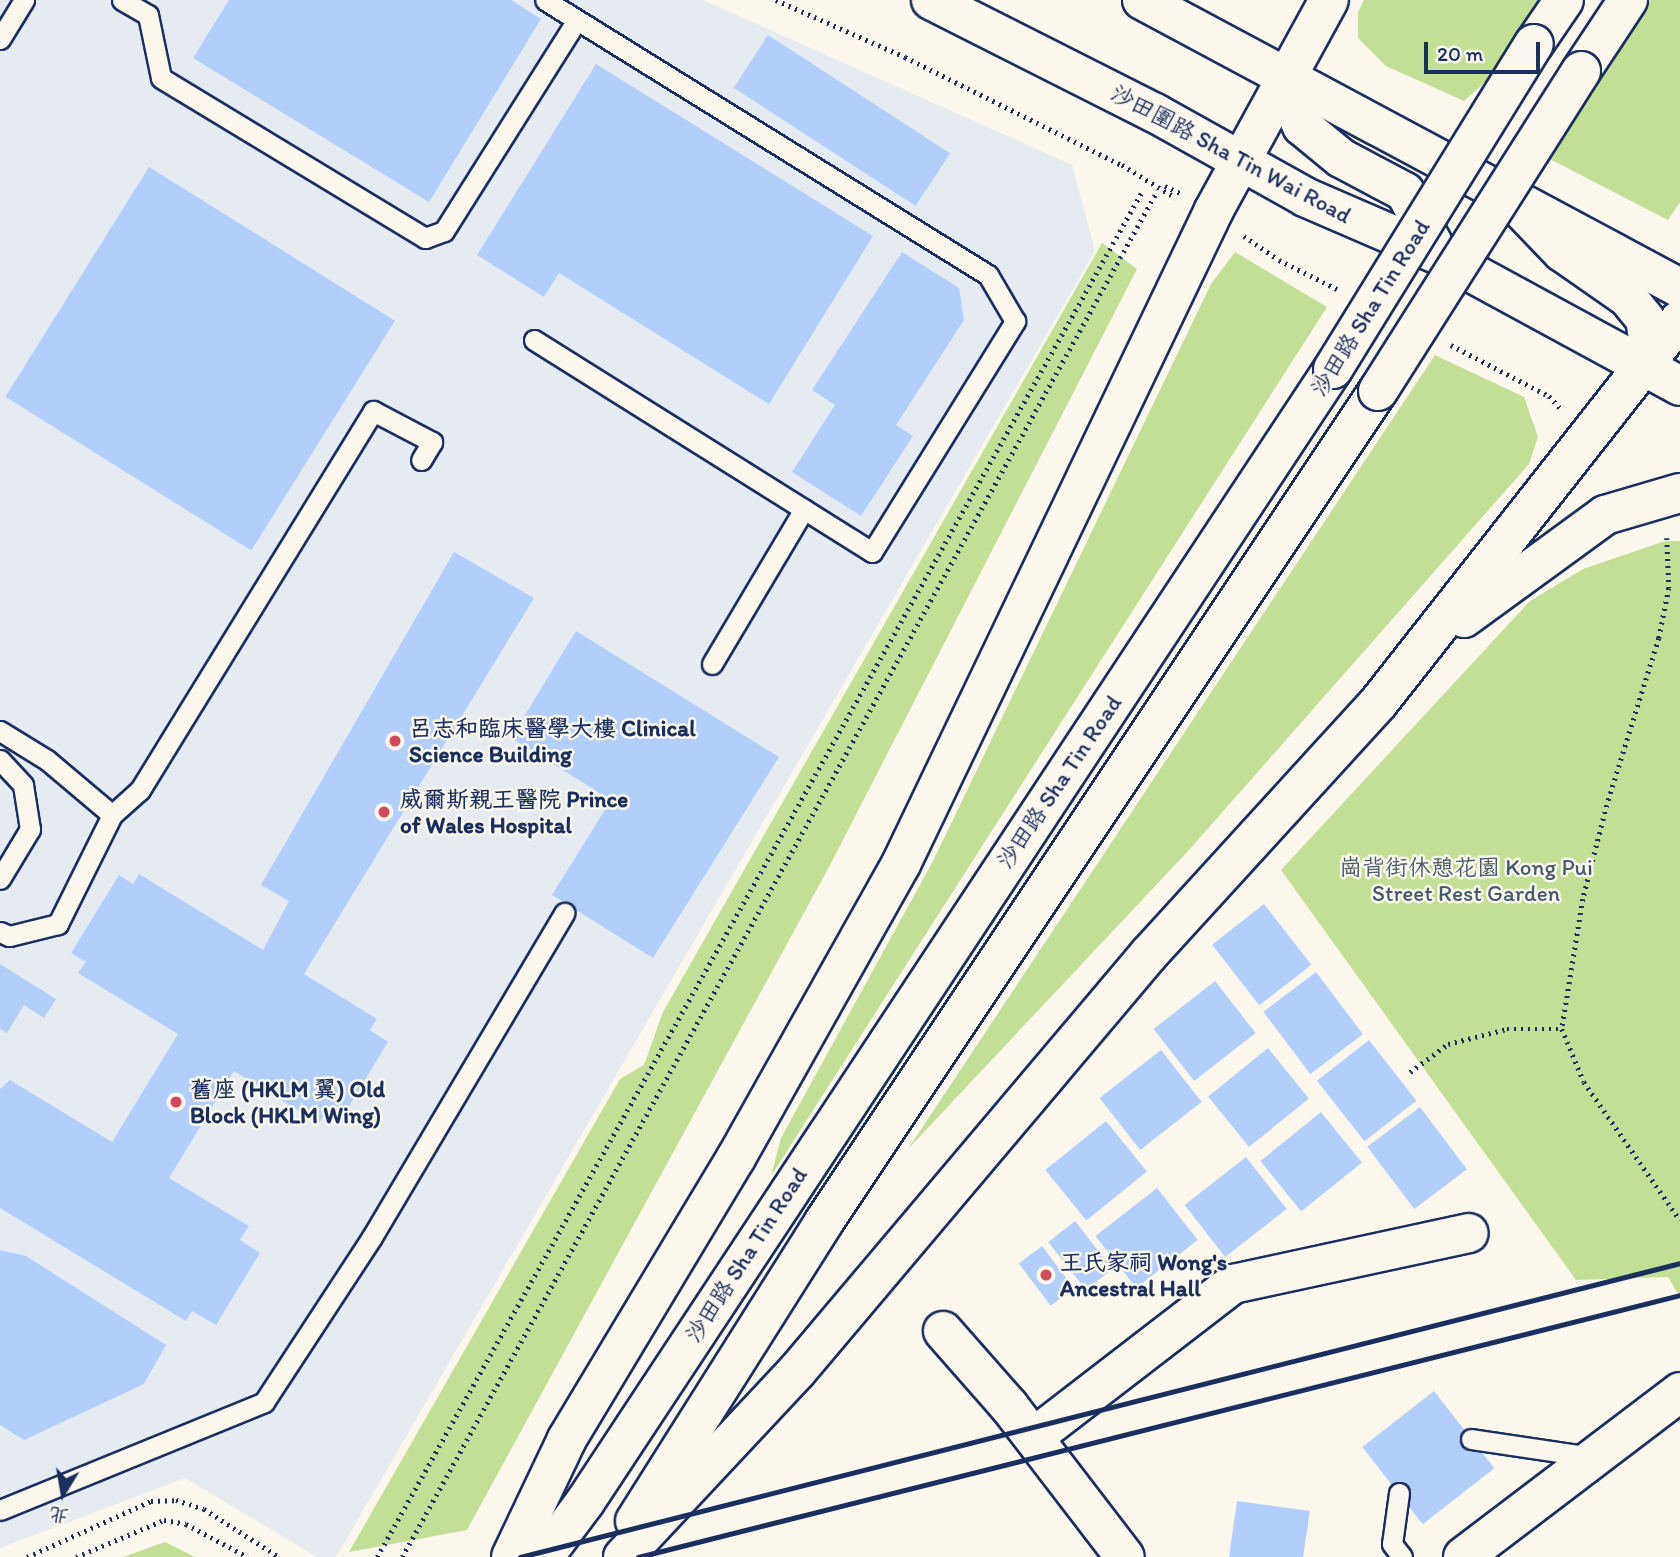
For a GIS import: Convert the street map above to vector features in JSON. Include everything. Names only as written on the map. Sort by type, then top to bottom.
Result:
[{"type":"main road","name":"沙田圍路 Sha Tin Wai Road","points":[[930,0],[1305,197],[1439,255],[1680,386]]},
{"type":"main road","points":[[1142,0],[1288,77],[1515,203],[1680,288]]},
{"type":"main road","points":[[512,1557],[567,1439],[736,1157],[901,864],[1060,524],[1239,160],[1329,0]]},
{"type":"main road","name":"沙田路 Sha Tin Road","points":[[544,1557],[585,1502],[1333,369],[1564,0]]},
{"type":"main road","name":"沙田路 Sha Tin Road","points":[[614,1557],[824,1222],[1378,391],[1628,0]]},
{"type":"main road","points":[[1288,77],[1293,106],[1302,126],[1341,158],[1405,192],[1439,255]]},
{"type":"main road","points":[[1515,203],[1562,252],[1628,298],[1645,319],[1649,344],[1643,368]]},
{"type":"main road","points":[[623,1557],[797,1371],[1149,954],[1427,644],[1680,320]]},
{"type":"main road","points":[[1427,644],[1605,514],[1675,510]]},
{"type":"main road","points":[[1034,1437],[1233,1284],[1469,1233]]},
{"type":"main road","points":[[943,1331],[1034,1437],[1125,1557]]},
{"type":"main road","points":[[1463,1557],[1680,1392]]},
{"type":"lane","points":[[0,39],[24,0]]},
{"type":"lane","points":[[122,0],[153,8],[161,78],[425,237],[444,231],[577,20]]},
{"type":"lane","points":[[534,341],[872,552],[1015,321],[988,275],[545,0]]},
{"type":"lane","points":[[0,932],[9,936],[58,924],[112,815],[140,790],[373,411],[432,442],[421,460]]},
{"type":"lane","points":[[712,663],[804,509]]},
{"type":"lane","points":[[0,732],[47,760],[112,815]]},
{"type":"lane","points":[[0,760],[23,785],[30,829],[0,878]]},
{"type":"lane","points":[[0,1510],[264,1402],[372,1237],[564,913]]},
{"type":"lane","points":[[1471,1439],[1594,1457]]},
{"type":"lane","points":[[1399,1493],[1392,1544],[1402,1557]]},
{"type":"path","points":[[402,1557],[1157,191],[1122,165],[905,57],[776,0]]},
{"type":"path","points":[[377,1557],[1143,190]]},
{"type":"path","points":[[1675,510],[1665,541],[1669,589],[1659,638],[1607,805],[1583,899],[1562,1029],[1584,1082],[1680,1220]]},
{"type":"path","points":[[1410,1072],[1448,1044],[1507,1029],[1562,1029]]},
{"type":"path","points":[[27,1557],[150,1501],[176,1500],[204,1509],[279,1557]]},
{"type":"path","points":[[76,1557],[164,1520],[186,1524],[248,1557]]},
{"type":"shaded area","name":"威爾斯親王醫院 Prince of Wales Hospital","points":[[0,0],[703,0],[1072,165],[1095,251],[336,1557],[317,1557],[185,1478],[0,1548]]},
{"type":"green space","points":[[1364,0],[1540,0],[1493,75],[1464,101],[1386,66],[1358,38],[1358,12]]},
{"type":"green space","points":[[1648,0],[1680,0],[1680,202],[1668,220],[1544,156]]},
{"type":"green space","points":[[1102,243],[1137,269],[829,867],[467,1530],[349,1552],[620,1079],[644,1065],[663,1012]]},
{"type":"green space","points":[[1235,252],[1327,307],[771,1176],[781,1138],[933,861],[1211,284]]},
{"type":"green space","points":[[1435,355],[1524,397],[1538,437],[1529,464],[1189,850],[908,1149]]},
{"type":"green space","name":"崗背街休憩花園 Kong Pui Street Rest Garden","points":[[1665,541],[1680,541],[1680,1297],[1668,1277],[1576,1280],[1281,870],[1530,601],[1583,569]]},
{"type":"green space","points":[[165,1542],[195,1557],[123,1557]]},
{"type":"building","points":[[229,0],[511,0],[541,19],[429,202],[193,58]]},
{"type":"building","points":[[768,35],[950,153],[916,206],[734,88]]},
{"type":"building","points":[[596,64],[873,236],[769,404],[559,273],[544,297],[477,255]]},
{"type":"building","points":[[149,167],[395,321],[251,550],[5,397]]},
{"type":"building","points":[[902,252],[959,288],[964,320],[896,425],[913,436],[861,516],[792,472],[835,405],[812,390]]},
{"type":"building","name":"舊座 (HKLM 翼) Old Block (HKLM Wing)","points":[[454,552],[534,598],[304,974],[377,1019],[370,1030],[388,1042],[340,1121],[326,1113],[319,1123],[234,1071],[169,1178],[249,1226],[240,1240],[260,1253],[216,1325],[192,1311],[186,1321],[0,1208],[0,1089],[10,1080],[112,1142],[178,1034],[78,973],[86,962],[71,953],[119,875],[133,884],[139,874],[263,950],[289,901],[261,885]]},
{"type":"building","points":[[576,631],[779,757],[653,958],[552,895],[611,800],[511,738]]},
{"type":"building","points":[[1264,904],[1311,965],[1259,1005],[1212,945]]},
{"type":"building","points":[[0,964],[56,999],[44,1018],[24,1005],[7,1033],[0,1029]]},
{"type":"building","points":[[1316,972],[1363,1034],[1310,1074],[1263,1012]]},
{"type":"building","points":[[1215,981],[1256,1033],[1194,1081],[1154,1029]]},
{"type":"building","points":[[1369,1040],[1416,1101],[1364,1141],[1317,1081]]},
{"type":"building","points":[[1268,1048],[1309,1099],[1249,1147],[1208,1096]]},
{"type":"building","points":[[1161,1050],[1202,1102],[1140,1150],[1100,1098]]},
{"type":"building","points":[[1420,1107],[1467,1169],[1414,1209],[1367,1147]]},
{"type":"building","points":[[1321,1112],[1362,1163],[1301,1212],[1260,1161]]},
{"type":"building","points":[[1106,1121],[1147,1172],[1086,1221],[1045,1170]]},
{"type":"building","points":[[1246,1157],[1287,1209],[1225,1257],[1185,1205]]},
{"type":"building","points":[[1157,1188],[1198,1240],[1136,1288],[1096,1236]]},
{"type":"building","points":[[1075,1221],[1113,1269],[1086,1290],[1048,1242]]},
{"type":"building","name":"王氏家祠 Wong's Ancestral Hall","points":[[1042,1246],[1074,1288],[1051,1306],[1019,1263]]},
{"type":"building","points":[[0,1250],[26,1256],[166,1345],[144,1384],[24,1440],[0,1425]]},
{"type":"building","points":[[1434,1391],[1494,1468],[1423,1524],[1362,1447]]},
{"type":"building","points":[[1237,1501],[1310,1511],[1303,1557],[1229,1557]]},
{"type":"railway","points":[[520,1557],[1680,1263]]},
{"type":"railway","points":[[638,1557],[1680,1295]]},
{"type":"place","name":"呂志和臨床醫學大樓 Clinical Science Building","points":[[395,741]]},
{"type":"place","name":"威爾斯親王醫院 Prince of Wales Hospital","points":[[384,812]]},
{"type":"place","name":"舊座 (HKLM 翼) Old Block (HKLM Wing)","points":[[176,1102]]},
{"type":"place","name":"王氏家祠 Wong's Ancestral Hall","points":[[1046,1275]]}]
